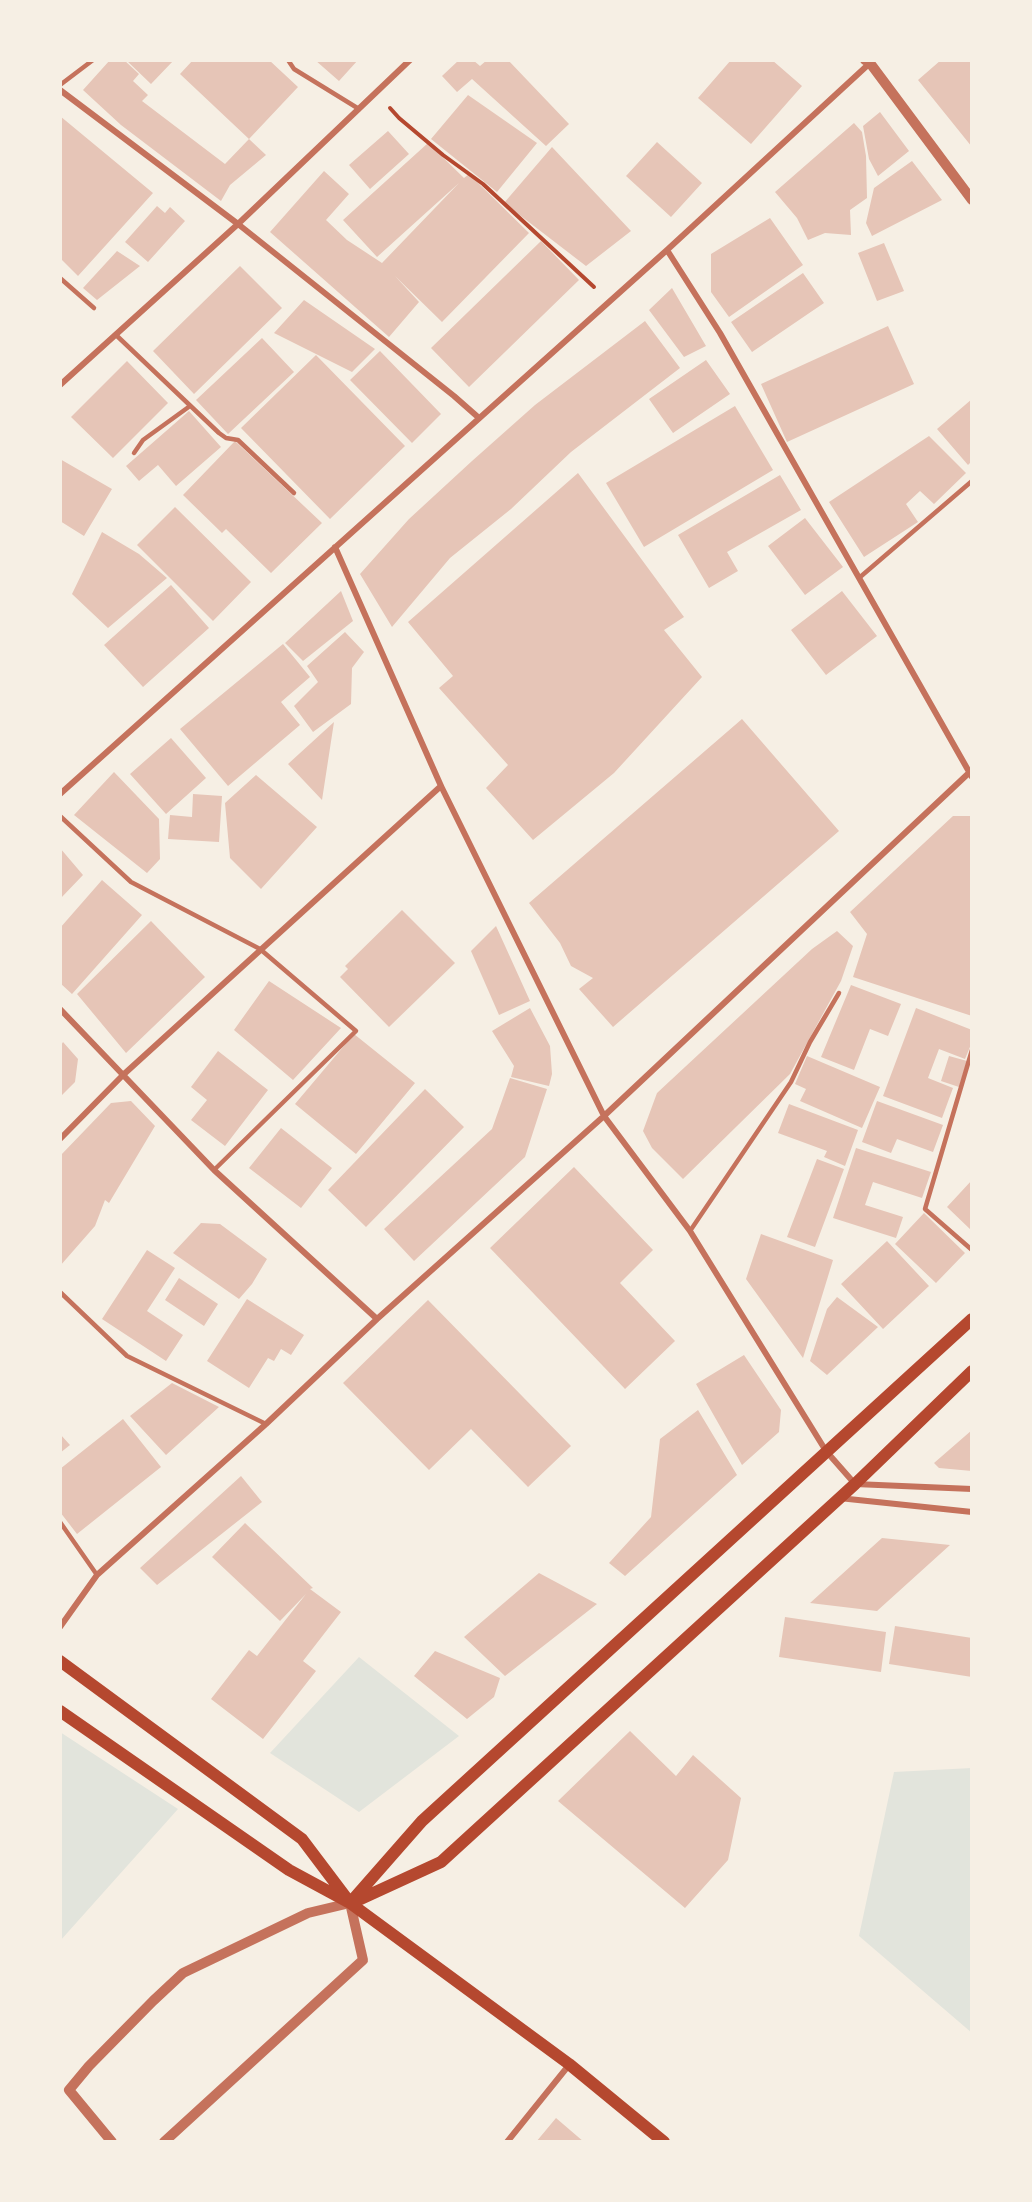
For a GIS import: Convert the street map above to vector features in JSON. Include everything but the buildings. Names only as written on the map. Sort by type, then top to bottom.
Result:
[{"type":"main road","points":[[350,1904],[422,1821],[972,1319]]},
{"type":"main road","points":[[350,1904],[441,1862],[855,1484],[972,1371]]},
{"type":"main road","points":[[60,1661],[302,1839],[350,1904]]},
{"type":"main road","points":[[60,1711],[289,1870],[350,1904],[569,2064],[664,2142]]},
{"type":"street","points":[[60,385],[238,224],[411,60]]},
{"type":"street","points":[[60,794],[667,250],[870,61],[972,200]]},
{"type":"street","points":[[60,90],[238,224],[479,418]]},
{"type":"street","points":[[60,1627],[97,1575],[266,1424],[376,1319],[604,1116],[971,773],[720,333],[667,250]]},
{"type":"street","points":[[335,547],[441,786],[604,1116],[690,1231],[826,1451],[855,1484],[972,1489]]},
{"type":"street","points":[[60,1139],[123,1075],[441,786]]},
{"type":"street","points":[[60,1009],[214,1170],[376,1319]]},
{"type":"street","points":[[838,1498],[972,1512]]},
{"type":"street","points":[[112,2142],[69,2090],[88,2066],[183,1973],[308,1913],[350,1904],[363,1960],[164,2142]]},
{"type":"street","points":[[507,2142],[569,2064]]},
{"type":"lane","points":[[60,85],[93,60]]},
{"type":"lane","points":[[288,60],[294,69],[359,109]]},
{"type":"lane","points":[[60,278],[94,308]]},
{"type":"lane","points":[[116,334],[219,433],[226,438],[238,440],[294,494]]},
{"type":"lane","points":[[134,453],[143,440],[190,406]]},
{"type":"lane","points":[[859,578],[972,481]]},
{"type":"lane","points":[[60,816],[131,882],[260,949],[356,1031],[214,1170]]},
{"type":"lane","points":[[690,1231],[791,1082],[810,1042],[839,993]]},
{"type":"lane","points":[[972,1050],[925,1209],[972,1250]]},
{"type":"lane","points":[[60,1292],[128,1356],[266,1424]]},
{"type":"lane","points":[[60,1522],[97,1575]]},
{"type":"path","points":[[376,92],[399,118],[452,162],[483,184],[575,271],[611,300]]},
{"type":"shaded area","points":[[359,1657],[459,1736],[359,1812],[270,1753]]},
{"type":"shaded area","points":[[60,1732],[178,1809],[60,1941]]},
{"type":"shaded area","points":[[972,1768],[972,2033],[859,1936],[894,1772]]}]
